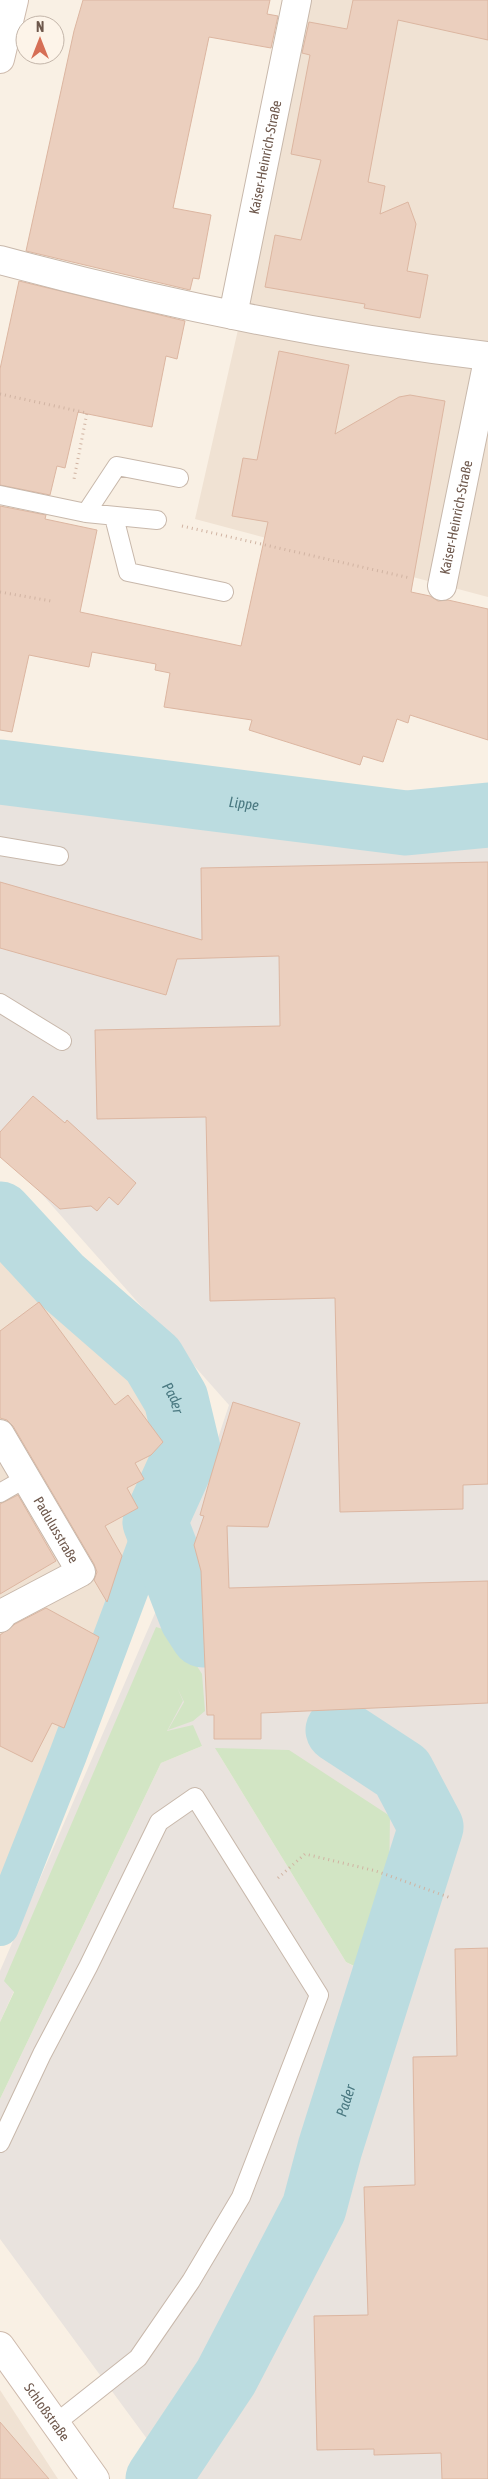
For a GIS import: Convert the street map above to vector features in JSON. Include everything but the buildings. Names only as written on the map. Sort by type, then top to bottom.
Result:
[{"type":"street","points":[[0,58],[14,0]]},
{"type":"street","name":"Kaiser-Heinrich-Straße","points":[[233,315],[296,0]]},
{"type":"street","name":"Kaiser-Heinrich-Straße","points":[[0,260],[73,280],[233,315],[488,358],[442,586]]},
{"type":"street","name":"Padulusstraße","points":[[0,1434],[81,1572],[5,1612],[0,1618]]},
{"type":"street","name":"Schloßstraße","points":[[0,2346],[95,2479]]},
{"type":"lane","points":[[86,513],[117,466],[179,478]]},
{"type":"lane","points":[[0,495],[86,513],[157,520]]},
{"type":"lane","points":[[114,517],[128,572],[224,592]]},
{"type":"lane","points":[[0,846],[59,856]]},
{"type":"lane","points":[[0,1003],[62,1041]]},
{"type":"lane","points":[[0,1493],[26,1478]]},
{"type":"lane","points":[[0,2143],[42,2054],[88,1967],[159,1822],[195,1797],[258,1894],[319,1995],[241,2197],[190,2281],[138,2358],[56,2423]]},
{"type":"path","points":[[0,394],[87,413],[68,509]]},
{"type":"path","points":[[157,520],[442,586]]},
{"type":"path","points":[[0,592],[50,601]]},
{"type":"path","points":[[258,1894],[306,1854],[376,1871],[451,1898]]},
{"type":"shaded area","points":[[309,0],[488,0],[488,597],[195,519],[262,224]]},
{"type":"shaded area","points":[[0,799],[488,827],[488,2479],[180,2479],[153,2447],[0,2239],[0,2099],[161,1763],[202,1746],[166,1732],[164,1659],[0,2022],[0,1971],[175,1567],[229,1405],[0,1147]],"holes":[[[215,1748],[359,1969],[346,1962]]]},
{"type":"shaded area","points":[[0,1236],[45,1289],[145,1374],[171,1436],[145,1485],[101,1639],[0,1892]]},
{"type":"shaded area","points":[[0,2390],[58,2479],[0,2479]]},
{"type":"green space","points":[[156,1627],[176,1633],[202,1674],[205,1711],[193,1721],[168,1730],[184,1702],[177,1687],[183,1701],[167,1731],[193,1725],[202,1746],[161,1763],[0,2099],[0,2022],[14,1992],[4,1981]]},
{"type":"green space","points":[[215,1748],[289,1750],[390,1816],[389,1882],[360,1969],[346,1962]]},
{"type":"waterway","name":"Lippe","points":[[0,772],[406,823],[488,815]]},
{"type":"waterway","name":"Pader","points":[[0,1214],[60,1279],[153,1360],[176,1399],[188,1449],[155,1522],[192,1618],[203,1635]]},
{"type":"waterway","points":[[0,1927],[68,1755],[155,1522]]},
{"type":"waterway","name":"Pader","points":[[158,2479],[226,2377],[314,2208],[330,2148],[431,1827],[402,1772],[338,1730]]}]
